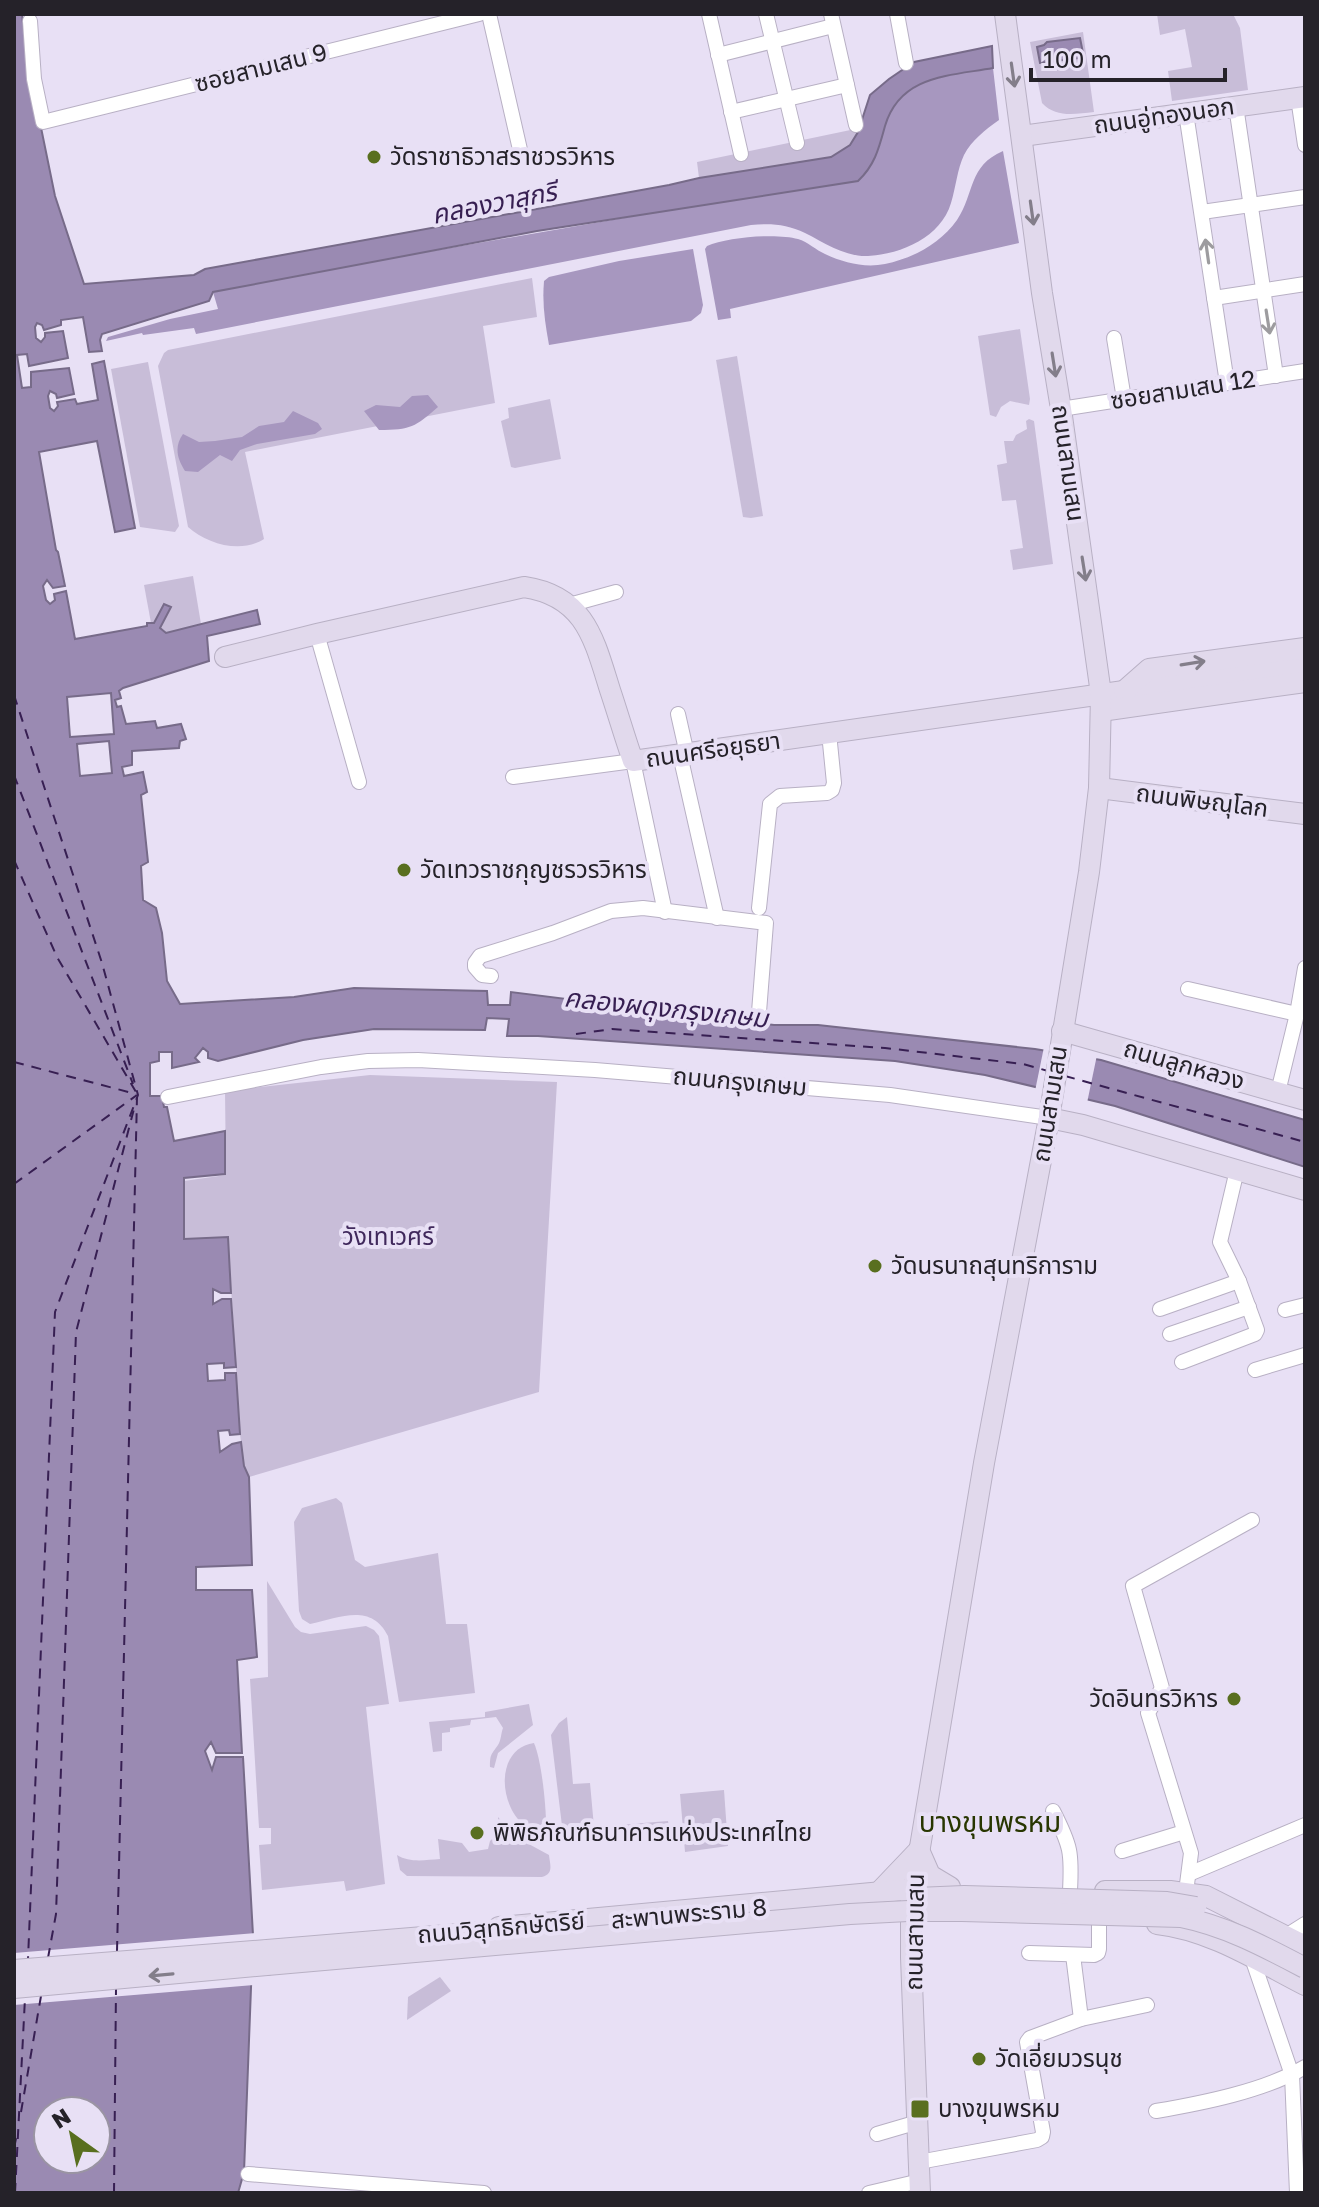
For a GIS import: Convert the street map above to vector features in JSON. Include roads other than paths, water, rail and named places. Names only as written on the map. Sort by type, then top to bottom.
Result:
[{"type":"main road","name":"ถนนสามเสน","points":[[920,2178],[911,1952],[913,1888],[984,1463],[1050,1111],[1089,872],[1099,788],[1101,703],[1005,14]]},
{"type":"main road","name":"ถนนอู่ทองนอก","points":[[1022,136],[1301,97]]},
{"type":"main road","name":"ถนนศรีอยุธยา","points":[[225,657],[524,587],[545,590],[569,605],[585,623],[597,646],[633,761],[829,733],[1101,703],[1248,683],[1305,667]]},
{"type":"main road","name":"ถนนศรีอยุธยา","points":[[1101,703],[1124,691],[1149,669],[1305,648]]},
{"type":"main road","name":"ถนนศรีอยุธยา","points":[[1124,691],[1305,682]]},
{"type":"main road","name":"ถนนพิษณุโลก","points":[[1099,788],[1305,814]]},
{"type":"main road","name":"ถนนลูกหลวง","points":[[1061,1038],[1305,1100]]},
{"type":"main road","name":"ถนนกรุงเกษม","points":[[1050,1111],[1083,1125],[1305,1190]]},
{"type":"main road","points":[[879,1892],[919,1850],[930,1875],[952,1887],[944,1895],[943,1916],[922,1928],[911,1952]]},
{"type":"main road","name":"ถนนวิสุทธิกษัตริย์","points":[[391,1947],[501,1927],[913,1888],[952,1887],[1190,1891],[1305,1946]]},
{"type":"main road","name":"สะพานพระราม 8","points":[[14,1970],[860,1900],[964,1896],[1167,1902],[1190,1891],[1226,1917],[1305,1959]]},
{"type":"main road","name":"สะพานพระราม 8","points":[[14,1988],[789,1918],[908,1911],[1181,1917],[1231,1932],[1305,1968]]},
{"type":"main road","name":"ถนนวิสุทธิกษัตริย์","points":[[391,1947],[503,1948],[911,1916],[1138,1922],[1178,1926],[1198,1932],[1305,1985]]},
{"type":"main road","points":[[888,1918],[903,1934],[911,1952]]},
{"type":"main road","points":[[501,1927],[496,1938],[503,1948]]},
{"type":"street","name":"ซอยสามเสน 9","points":[[30,21],[34,79],[43,122],[479,14]]},
{"type":"street","points":[[489,14],[521,154]]},
{"type":"street","points":[[709,14],[741,154]]},
{"type":"street","points":[[766,14],[797,143]]},
{"type":"street","points":[[897,14],[906,63]]},
{"type":"street","points":[[718,55],[773,42],[832,20],[856,125]]},
{"type":"street","points":[[731,112],[847,85]]},
{"type":"street","points":[[1301,97],[1305,145]]},
{"type":"street","points":[[1236,106],[1276,376]]},
{"type":"street","points":[[1186,113],[1227,383]]},
{"type":"street","points":[[1202,212],[1305,197]]},
{"type":"street","points":[[1214,298],[1305,284]]},
{"type":"street","points":[[1114,338],[1124,399]]},
{"type":"street","name":"ซอยสามเสน 12","points":[[1061,409],[1305,371]]},
{"type":"street","points":[[569,605],[616,592]]},
{"type":"street","points":[[317,634],[359,782]]},
{"type":"street","points":[[678,714],[683,754],[717,918]]},
{"type":"street","points":[[759,908],[770,804],[780,796],[827,793],[832,790],[829,733]]},
{"type":"street","points":[[513,777],[633,761],[665,912]]},
{"type":"street","points":[[491,976],[482,975],[475,967],[480,956],[611,911],[643,908],[766,923],[759,1012]]},
{"type":"street","points":[[1278,1092],[1305,968]]},
{"type":"street","points":[[1188,989],[1297,1014]]},
{"type":"street","name":"ถนนกรุงเกษม","points":[[168,1097],[321,1067],[368,1061],[418,1060],[595,1070],[1050,1111]]},
{"type":"street","points":[[1182,1362],[1255,1334],[1257,1330],[1220,1242],[1237,1170]]},
{"type":"street","points":[[1160,1309],[1239,1281]]},
{"type":"street","points":[[1285,1310],[1305,1305]]},
{"type":"street","points":[[1170,1334],[1249,1307]]},
{"type":"street","points":[[1255,1370],[1305,1355]]},
{"type":"street","points":[[1190,1891],[1191,1853],[1148,1713],[1162,1688],[1133,1586],[1252,1520]]},
{"type":"street","points":[[1053,1811],[1070,1846],[1070,1891]]},
{"type":"street","points":[[1190,1891],[1305,1825]]},
{"type":"street","points":[[1122,1851],[1184,1832]]},
{"type":"street","points":[[1029,1953],[1094,1955],[1098,1953],[1099,1921]]},
{"type":"street","points":[[1286,1936],[1305,1924]]},
{"type":"street","points":[[250,1945],[391,1933],[394,1961],[253,1973]]},
{"type":"street","points":[[1073,1955],[1081,2019]]},
{"type":"street","points":[[1252,1958],[1292,2075],[1300,2157],[1297,2193]]},
{"type":"street","points":[[869,2193],[1042,2137],[1027,2042],[1035,2035],[1081,2019],[1147,2005]]},
{"type":"street","points":[[1156,2111],[1210,2102],[1292,2075],[1305,2067]]},
{"type":"street","points":[[877,2134],[918,2122]]},
{"type":"street","points":[[248,2174],[401,2189],[484,2193]]},
{"type":"place","name":"วัดราชาธิวาสราชวรวิหาร","points":[[374,157]]},
{"type":"place","name":"วัดเทวราชกุญชรวรวิหาร","points":[[404,870]]},
{"type":"place","name":"วัดนรนาถสุนทริการาม","points":[[875,1266]]},
{"type":"place","name":"วัดอินทรวิหาร","points":[[1234,1699]]},
{"type":"place","name":"พิพิธภัณฑ์ธนาคารแห่งประเทศไทย","points":[[477,1833]]},
{"type":"place","name":"วัดเอี่ยมวรนุช","points":[[979,2059]]},
{"type":"place","name":"บางขุนพรหม","points":[[920,2109]]},
{"type":"district","name":"บางขุนพรหม","points":[[990,1822]]},
{"type":"water label","name":"คลองวาสุกรี","points":[[494,203]]},
{"type":"water label","name":"คลองผดุงกรุงเกษม","points":[[666,1008]]},
{"type":"park label","name":"วังเทเวศร์","points":[[388,1237]]}]
